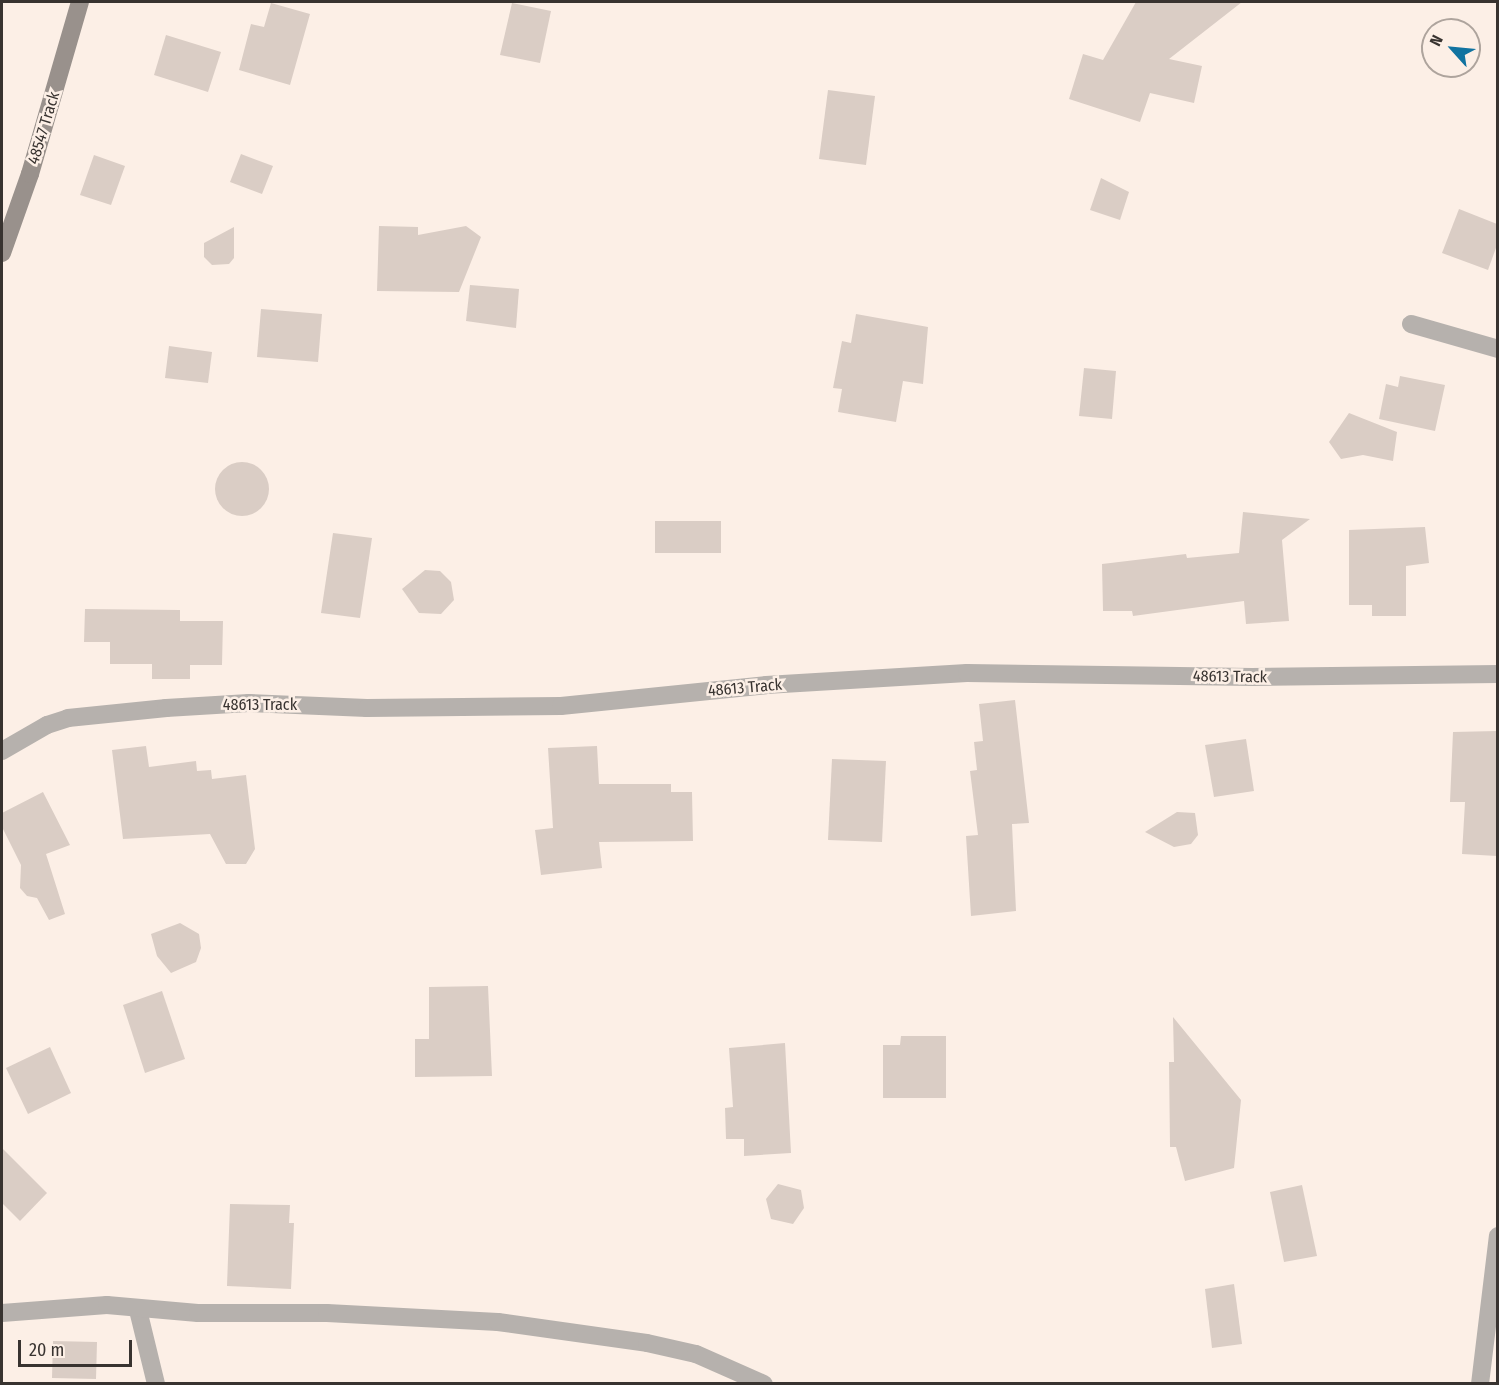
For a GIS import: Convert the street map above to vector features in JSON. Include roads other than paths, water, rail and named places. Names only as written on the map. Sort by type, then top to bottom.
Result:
[{"type":"street","name":"48547 Track","points":[[2,253],[30,174],[80,2]]},
{"type":"street","points":[[1411,324],[1497,349]]},
{"type":"street","name":"48613 Track","points":[[2,752],[47,725],[68,718],[166,708],[249,704],[367,708],[561,706],[766,685],[967,674],[1252,678],[1497,674]]},
{"type":"street","points":[[1480,1383],[1497,1236]]},
{"type":"street","points":[[2,1313],[107,1305],[138,1310],[338,1313],[498,1322],[647,1343],[696,1354],[764,1383]]},
{"type":"street","points":[[138,1310],[156,1383]]}]
